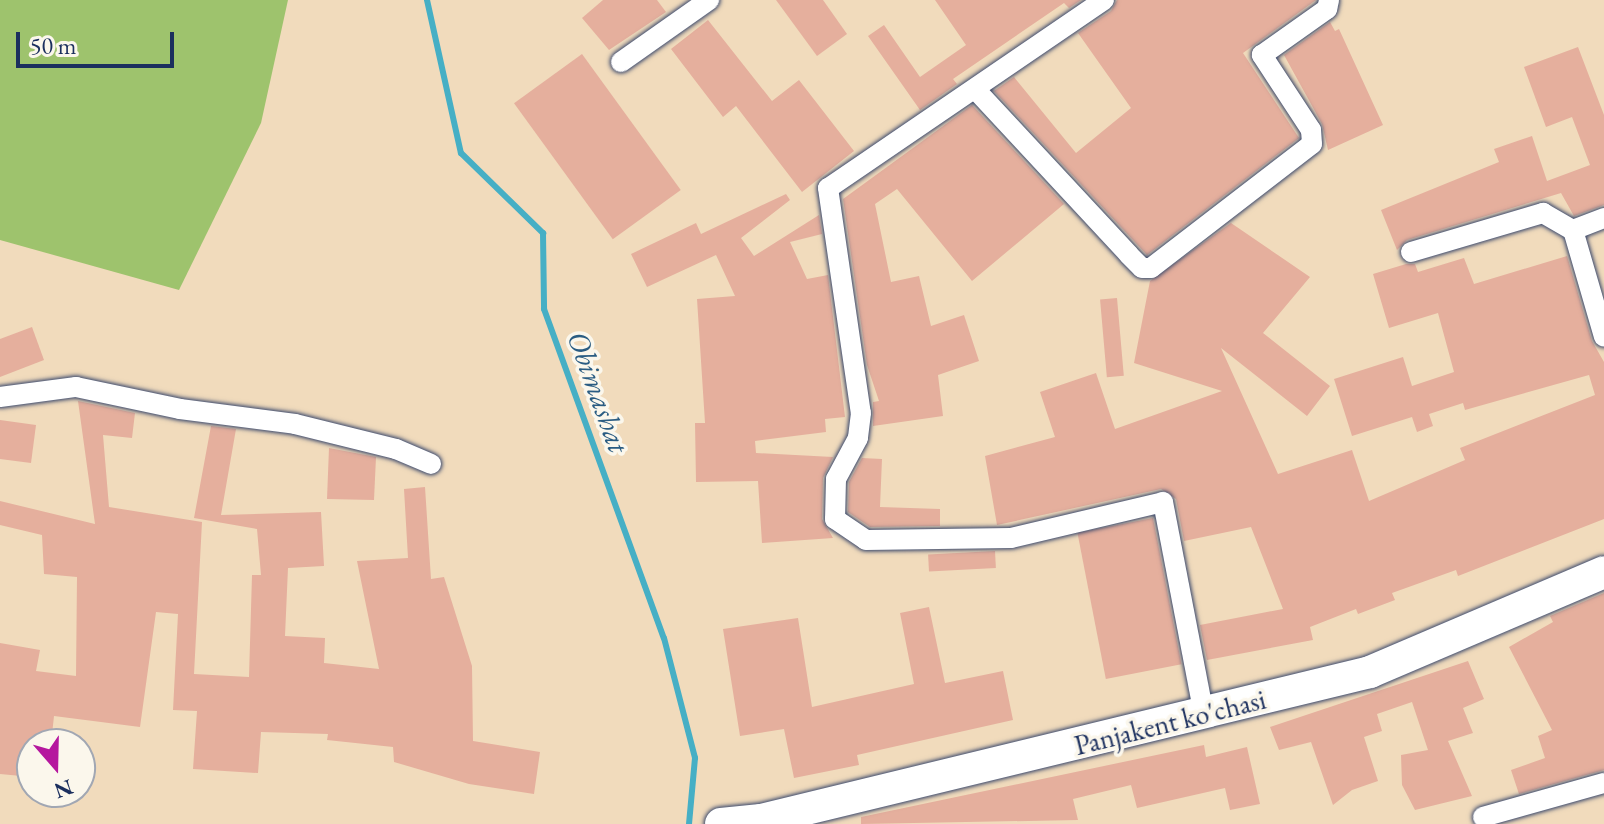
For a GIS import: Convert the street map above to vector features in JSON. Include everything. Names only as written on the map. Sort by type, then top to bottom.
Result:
[{"type":"main road","name":"Panjakent ko'chasi","points":[[721,824],[761,820],[1204,715],[1370,672],[1604,572]]},
{"type":"street","points":[[621,62],[709,0]]},
{"type":"street","points":[[1104,0],[828,188],[861,413],[858,438],[836,479],[835,519],[866,540],[1011,538],[1163,502],[1204,715]]},
{"type":"street","points":[[975,89],[1129,255],[1142,268],[1151,268],[1312,144],[1311,130],[1262,55],[1327,9],[1329,0]]},
{"type":"street","points":[[1411,252],[1543,213],[1573,230],[1604,337]]},
{"type":"street","points":[[1573,230],[1604,218]]},
{"type":"street","points":[[0,397],[76,387],[180,409],[295,424],[396,449],[431,464]]},
{"type":"street","points":[[1483,817],[1604,783]]},
{"type":"green space","points":[[0,0],[288,0],[261,123],[179,290],[0,240]]},
{"type":"building","points":[[603,0],[657,0],[666,12],[609,50],[582,18]]},
{"type":"building","points":[[776,0],[823,0],[847,34],[817,56]]},
{"type":"building","points":[[935,0],[1081,0],[1069,8],[1064,3],[953,79],[957,84],[920,110],[868,36],[884,25],[920,77],[966,45]]},
{"type":"building","points":[[1117,0],[1316,0],[1243,53],[1299,138],[1147,255],[994,91],[1014,77],[1076,153],[1131,108],[1078,33],[1111,11]]},
{"type":"building","points":[[708,20],[772,101],[799,80],[854,151],[802,192],[736,106],[723,117],[671,49]]},
{"type":"building","points":[[1330,22],[1335,31],[1339,29],[1383,125],[1328,150],[1322,124],[1284,55]]},
{"type":"building","points":[[1578,47],[1604,115],[1604,205],[1574,216],[1561,193],[1407,240],[1397,250],[1381,210],[1499,162],[1494,149],[1532,136],[1547,181],[1590,165],[1572,117],[1546,127],[1524,67]]},
{"type":"building","points":[[582,54],[681,190],[613,239],[514,103]]},
{"type":"building","points":[[972,105],[1064,204],[972,281],[897,189],[875,204],[891,282],[919,276],[931,326],[964,315],[979,361],[938,375],[943,416],[873,426],[873,402],[879,401],[867,365],[843,199]]},
{"type":"building","points":[[786,194],[790,200],[741,238],[754,256],[819,215],[822,234],[790,242],[807,279],[828,275],[845,417],[825,419],[826,432],[755,441],[756,453],[833,457],[823,478],[822,519],[833,538],[762,543],[758,481],[696,482],[695,423],[705,423],[697,299],[735,296],[716,255],[647,287],[631,254],[696,223],[701,234]]},
{"type":"building","points":[[1231,223],[1310,277],[1263,333],[1330,386],[1307,416],[1221,348],[1278,474],[1352,450],[1369,501],[1465,460],[1460,448],[1595,395],[1589,375],[1465,410],[1463,403],[1429,414],[1433,426],[1417,432],[1412,417],[1352,436],[1334,379],[1403,357],[1412,386],[1454,372],[1438,313],[1389,328],[1373,274],[1406,264],[1415,264],[1418,272],[1464,258],[1474,284],[1567,256],[1592,341],[1604,362],[1604,519],[1458,576],[1456,570],[1392,593],[1395,600],[1358,614],[1356,609],[1310,627],[1313,640],[1207,660],[1200,625],[1283,609],[1251,527],[1184,541],[1176,499],[1161,489],[997,525],[985,456],[1055,437],[1040,392],[1096,373],[1115,429],[1222,391],[1134,363],[1150,281]]},
{"type":"building","points":[[1117,298],[1124,376],[1107,377],[1100,299]]},
{"type":"building","points":[[32,327],[44,360],[0,377],[0,339]]},
{"type":"building","points":[[78,401],[135,413],[132,438],[103,435],[109,507],[202,522],[194,674],[249,677],[252,575],[261,575],[257,529],[194,518],[211,426],[236,429],[221,515],[321,512],[324,566],[288,568],[285,636],[325,638],[324,663],[379,669],[357,561],[408,558],[404,489],[425,487],[431,579],[444,577],[472,666],[473,741],[540,752],[534,794],[469,784],[394,762],[393,747],[327,740],[328,734],[261,732],[258,773],[193,769],[197,711],[173,710],[178,614],[156,612],[140,727],[54,716],[53,728],[16,728],[16,776],[0,774],[0,643],[40,650],[36,671],[76,676],[77,577],[44,574],[42,535],[0,525],[0,501],[95,524]]},
{"type":"building","points":[[0,420],[36,425],[31,463],[0,459]]},
{"type":"building","points":[[329,448],[376,457],[374,500],[327,499]]},
{"type":"building","points":[[862,458],[882,459],[880,507],[940,509],[940,526],[870,527],[848,512],[849,482]]},
{"type":"building","points":[[1153,518],[1181,664],[1106,679],[1077,533]]},
{"type":"building","points":[[995,551],[996,568],[929,571],[928,555]]},
{"type":"building","points":[[1604,593],[1604,770],[1519,794],[1511,770],[1545,758],[1538,736],[1552,730],[1509,647],[1553,622],[1550,616]]},
{"type":"building","points":[[929,607],[945,683],[1003,671],[1013,720],[857,755],[859,765],[794,778],[784,729],[740,736],[723,629],[798,618],[812,707],[914,684],[900,613]]},
{"type":"building","points":[[1468,661],[1484,699],[1463,708],[1473,733],[1448,741],[1472,796],[1415,810],[1402,785],[1401,755],[1428,750],[1412,702],[1377,714],[1382,731],[1364,737],[1378,781],[1352,790],[1333,805],[1311,742],[1279,750],[1270,727]]},
{"type":"building","points":[[1204,745],[1206,757],[1247,747],[1260,804],[1230,810],[1225,788],[1137,808],[1131,785],[1073,799],[1078,820],[861,824],[861,817]]},
{"type":"waterway","name":"Obimashat","points":[[427,0],[461,153],[543,233],[544,309],[664,638],[695,758],[689,824]]}]
